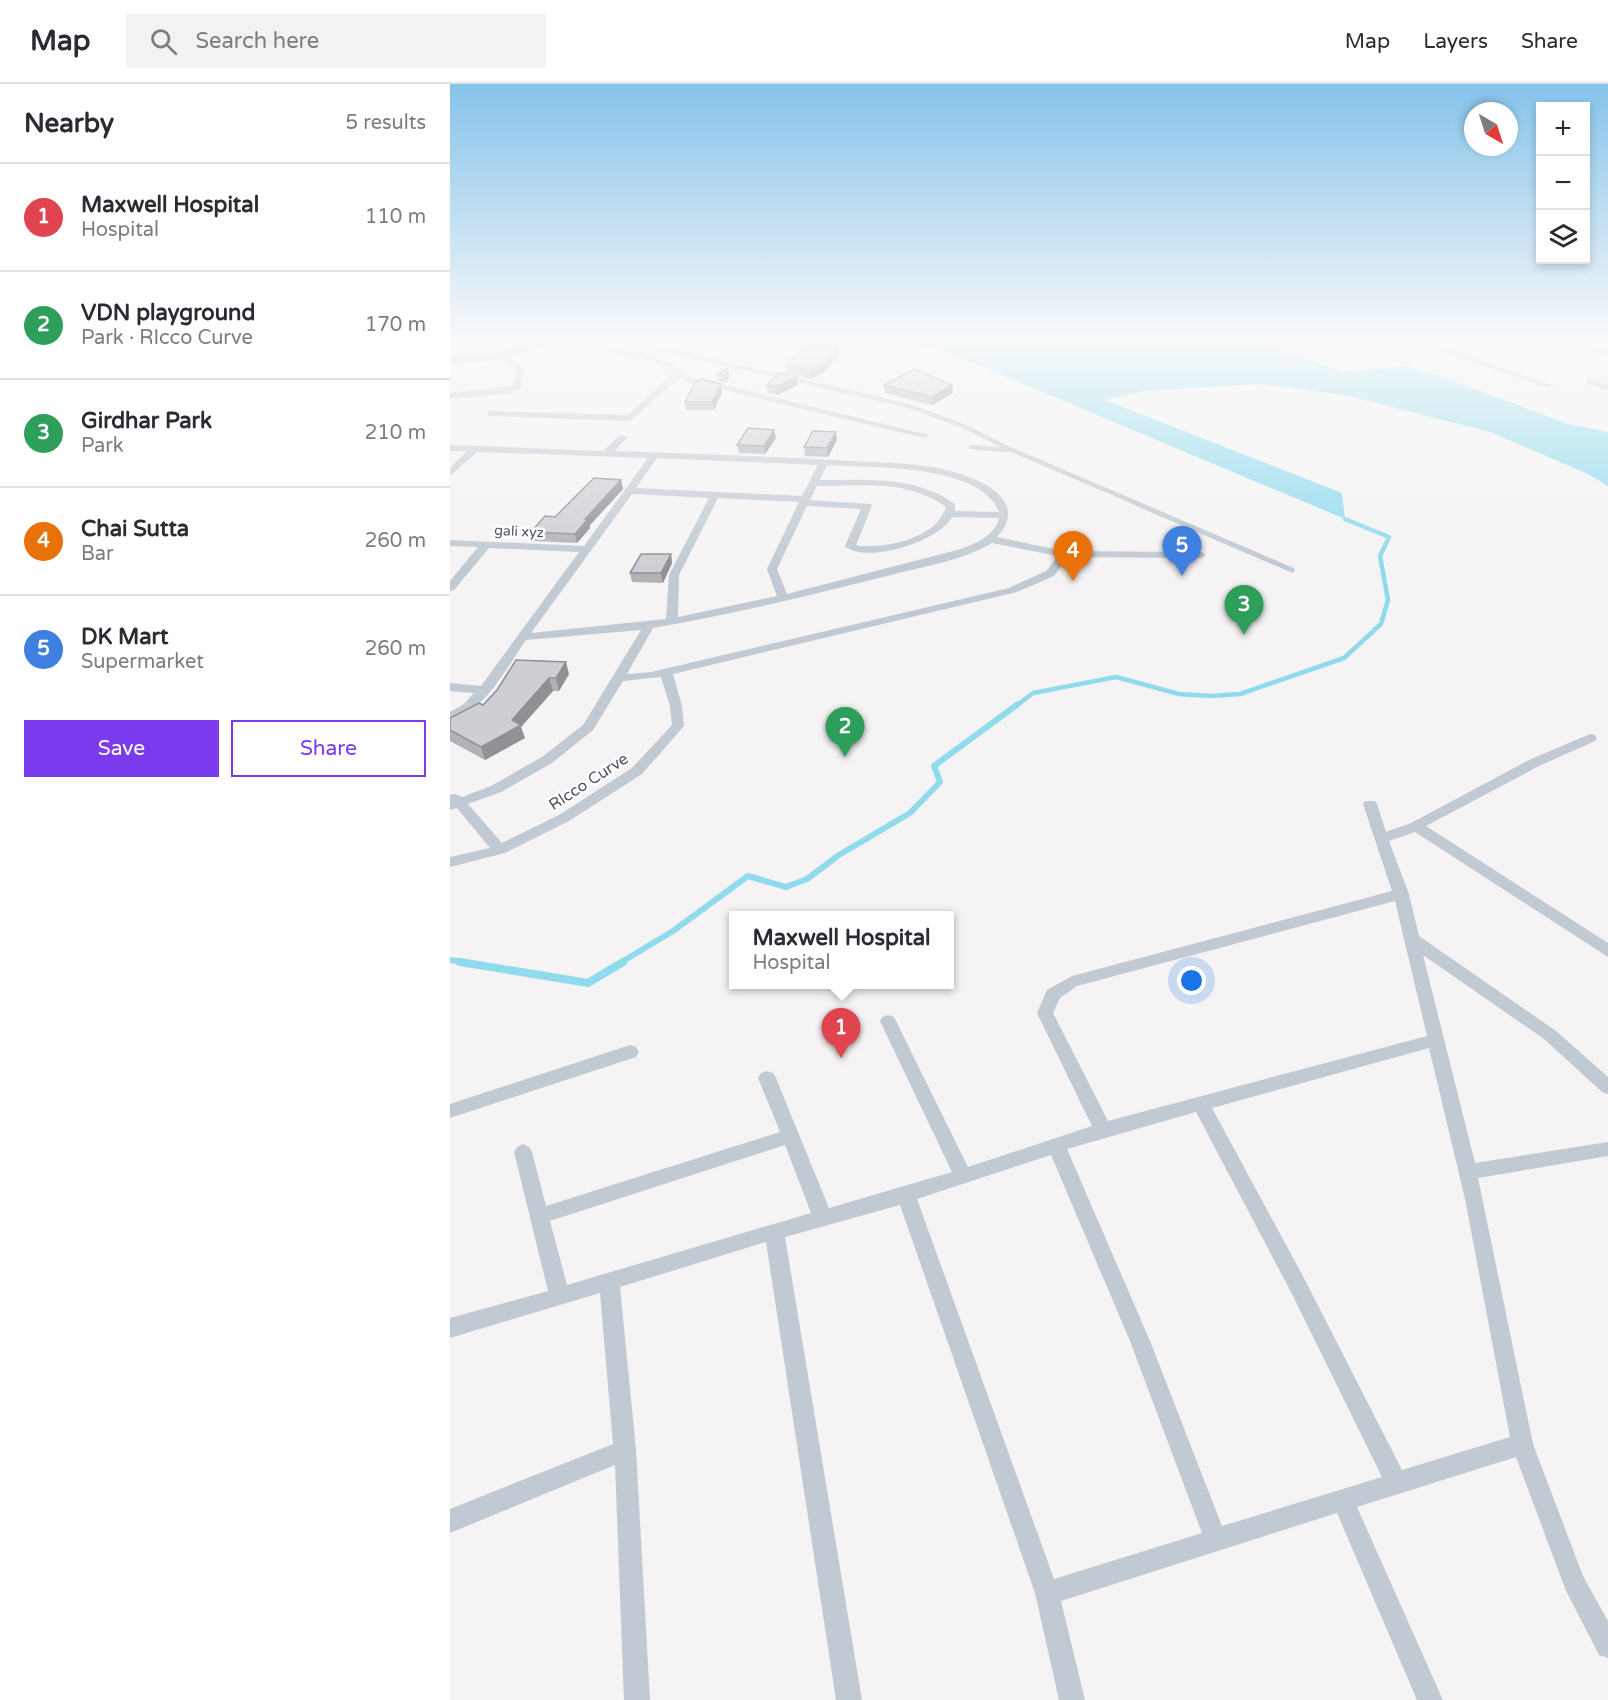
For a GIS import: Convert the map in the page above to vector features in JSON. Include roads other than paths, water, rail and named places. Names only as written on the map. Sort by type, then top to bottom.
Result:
[{"type":"street","points":[[574,416],[632,416]]},
{"type":"street","points":[[846,416],[924,435]]},
{"type":"street","points":[[606,453],[623,437]]},
{"type":"street","points":[[450,448],[824,461],[935,470],[960,476],[983,486],[1002,501],[1004,515],[1001,527],[989,539],[948,557],[783,598],[672,621],[522,637]]},
{"type":"street","points":[[450,473],[476,448]]},
{"type":"street","points":[[450,717],[468,707],[484,690],[655,455]]},
{"type":"street","points":[[783,598],[772,569],[824,461]]},
{"type":"street","points":[[814,483],[873,495]]},
{"type":"street","points":[[629,491],[805,501],[873,495],[911,487],[928,491],[951,506],[942,525],[919,537],[900,544],[855,549],[850,546],[873,495]]},
{"type":"street","points":[[672,621],[674,575],[715,495]]},
{"type":"street","points":[[949,514],[1004,515]]},
{"type":"street","points":[[989,539],[1065,554],[1201,555]]},
{"type":"street","name":"gali xyz","points":[[450,543],[586,549]]},
{"type":"street","points":[[450,588],[486,545]]},
{"type":"street","points":[[619,678],[651,676],[1013,590],[1050,574],[1061,564],[1065,554]]},
{"type":"street","points":[[500,850],[454,801],[496,789],[547,760],[588,727],[649,625]]},
{"type":"street","name":"RIcco Curve","points":[[450,862],[500,850],[564,818],[638,771],[678,726],[676,706],[666,672]]},
{"type":"street","points":[[450,687],[484,690]]},
{"type":"street","points":[[1381,839],[1416,826],[1534,763],[1590,738]]},
{"type":"street","points":[[1370,804],[1401,894],[1468,1172],[1522,1444],[1574,1582],[1608,1646]]},
{"type":"street","points":[[1416,826],[1608,951]]},
{"type":"street","points":[[1103,1130],[1045,1013],[1053,994],[1072,982],[1401,894]]},
{"type":"street","points":[[1412,939],[1550,1035],[1608,1086]]},
{"type":"street","points":[[888,1021],[963,1176]]},
{"type":"street","points":[[450,1328],[560,1297],[774,1231],[906,1195],[1103,1130],[1436,1040]]},
{"type":"street","points":[[450,1111],[630,1052]]},
{"type":"street","points":[[767,1078],[823,1218]]},
{"type":"street","points":[[1201,1104],[1298,1286],[1397,1484]]},
{"type":"street","points":[[539,1216],[790,1136]]},
{"type":"street","points":[[1056,1146],[1140,1341],[1216,1540]]},
{"type":"street","points":[[1468,1172],[1608,1149]]},
{"type":"street","points":[[523,1152],[560,1297]]},
{"type":"street","points":[[906,1195],[1047,1593],[1072,1700]]},
{"type":"street","points":[[774,1231],[849,1700]]},
{"type":"street","points":[[609,1282],[626,1450],[637,1700]]},
{"type":"street","points":[[1047,1593],[1522,1444]]},
{"type":"street","points":[[450,1521],[626,1450]]},
{"type":"street","points":[[1343,1501],[1430,1700]]},
{"type":"lane","points":[[940,416],[1012,450],[1292,570]]},
{"type":"lane","points":[[971,447],[1012,450]]},
{"type":"water","points":[[1100,416],[1147,416],[1342,493],[1345,519]]},
{"type":"water","points":[[1429,416],[1548,416],[1568,424],[1608,432],[1608,486],[1590,475],[1490,432]]},
{"type":"waterway","points":[[1016,706],[1033,693],[1116,677],[1179,694],[1212,696],[1240,694],[1344,658],[1381,624],[1388,600],[1380,556],[1389,537],[1345,519]]},
{"type":"waterway","points":[[620,963],[673,931],[748,876],[786,887],[807,879],[839,855],[910,813],[940,782],[934,766],[1018,704]]},
{"type":"waterway","points":[[450,960],[469,963]]},
{"type":"waterway","points":[[460,962],[588,983],[623,962]]},
{"type":"place","name":"DK Mart","points":[[1182,576]]},
{"type":"place","name":"Chai Sutta","points":[[1073,581]]},
{"type":"place","name":"Girdhar Park","points":[[1244,635]]},
{"type":"place","name":"VDN playground","points":[[845,757]]},
{"type":"place","name":"Maxwell Hospital","points":[[841,1058]]}]
